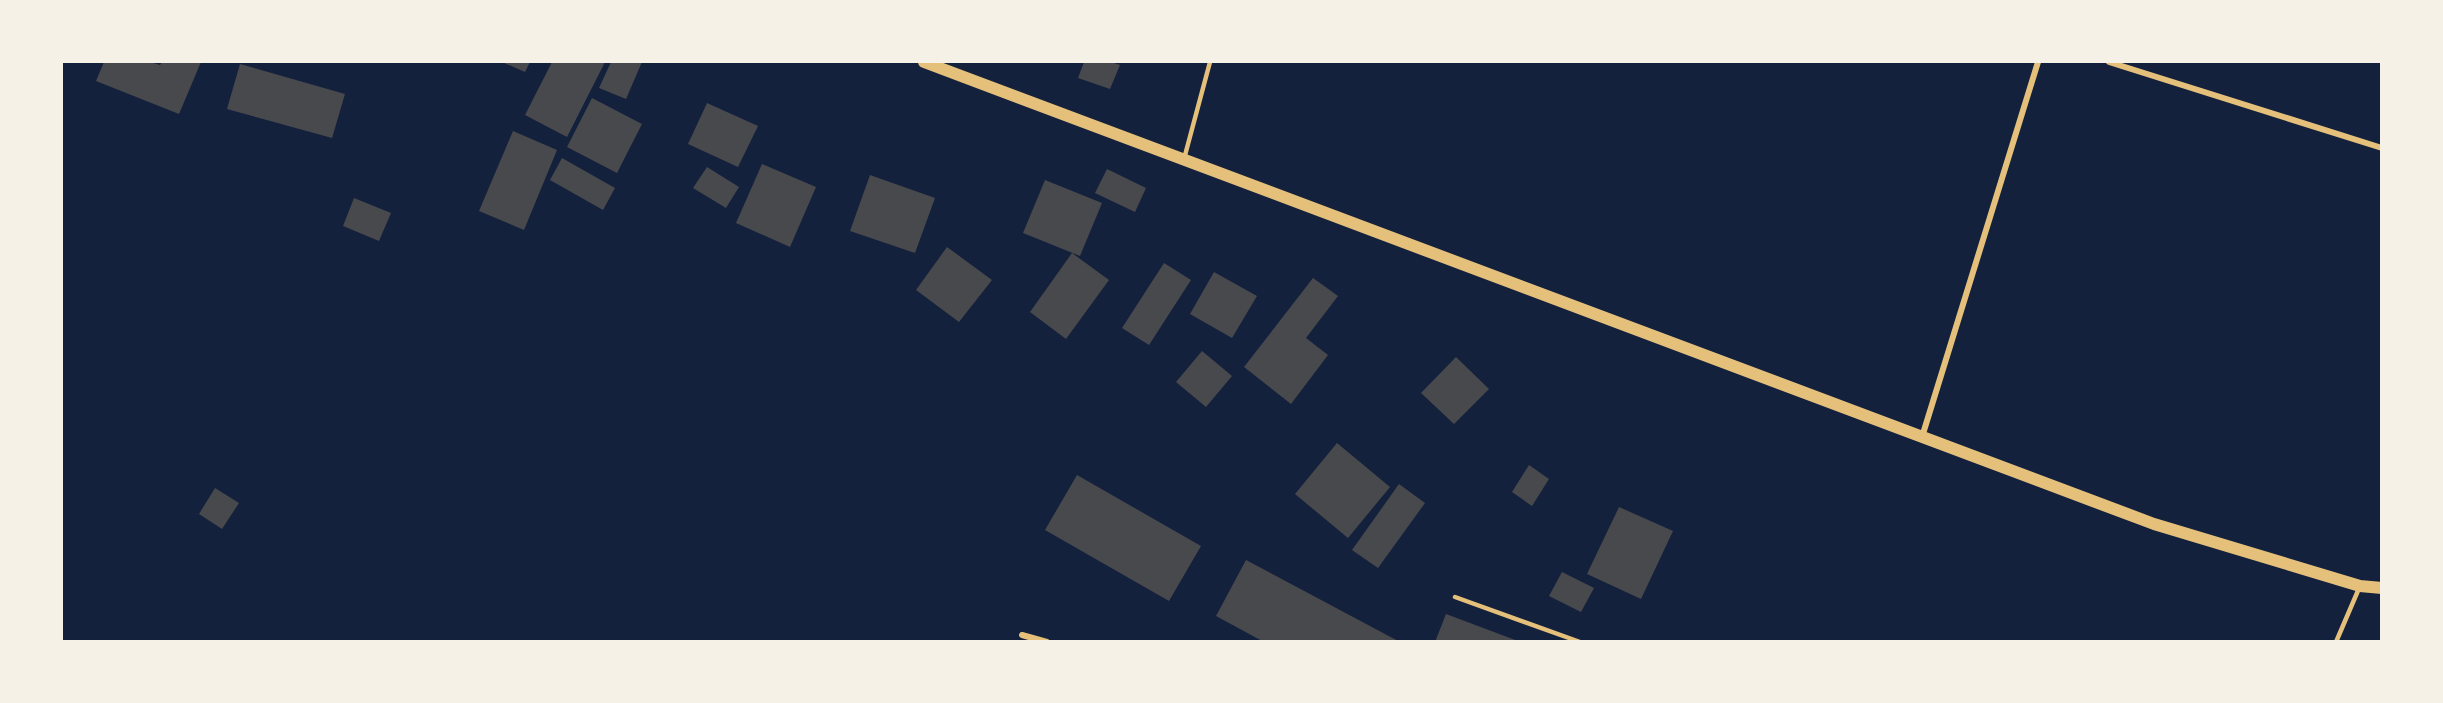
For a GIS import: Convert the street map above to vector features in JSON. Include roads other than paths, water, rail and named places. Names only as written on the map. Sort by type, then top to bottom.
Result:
[{"type":"main road","points":[[924,62],[2154,524],[2360,586],[2382,588]]},
{"type":"street","points":[[1922,437],[2038,62]]},
{"type":"street","points":[[2109,62],[2382,148]]},
{"type":"street","points":[[1023,634],[1047,642]]},
{"type":"lane","points":[[1184,159],[1210,62]]},
{"type":"lane","points":[[2336,642],[2360,586]]},
{"type":"lane","points":[[1455,597],[1580,642]]}]
